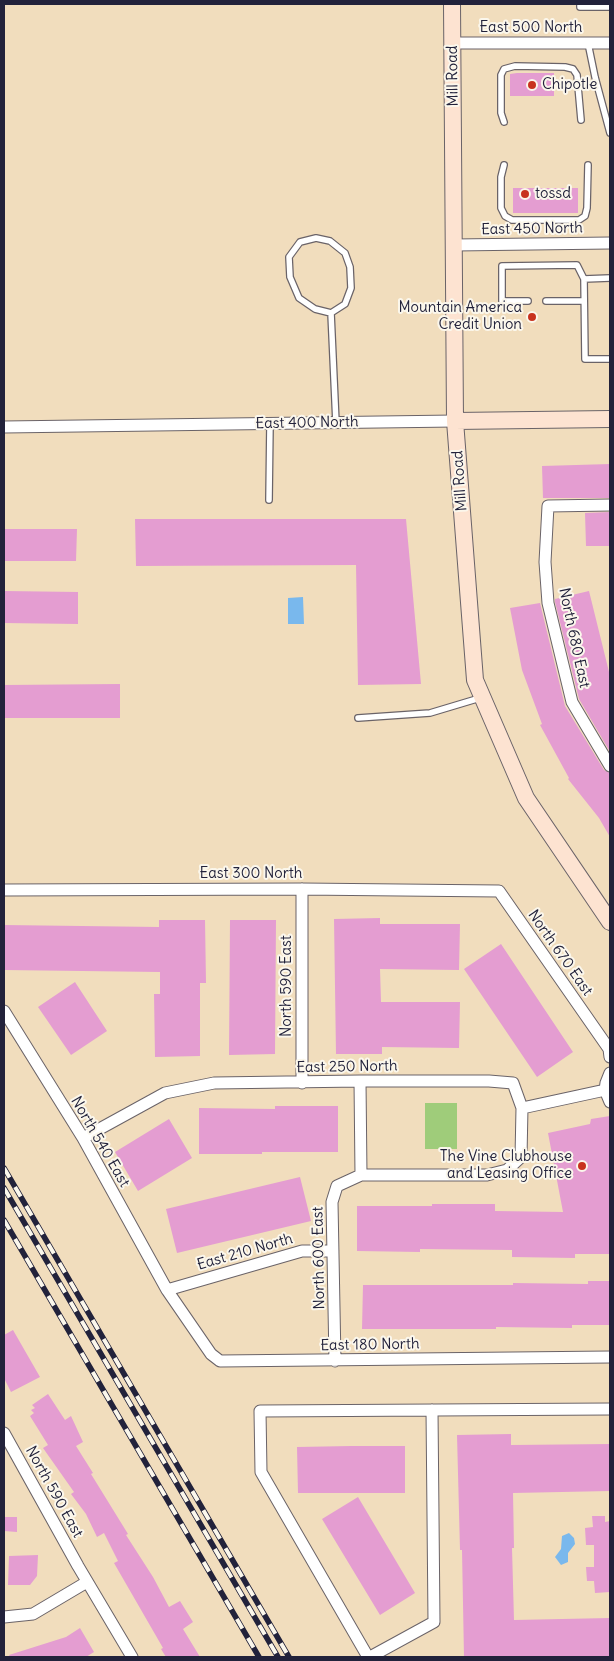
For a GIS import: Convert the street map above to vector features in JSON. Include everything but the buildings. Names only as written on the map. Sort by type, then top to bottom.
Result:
[{"type":"main road","name":"Mill Road","points":[[452,4],[455,421],[475,680],[526,798],[610,922]]},
{"type":"main road","name":"East 400 North","points":[[455,421],[610,419]]},
{"type":"street","name":"East 500 North","points":[[452,43],[610,43]]},
{"type":"street","name":"East 450 North","points":[[455,245],[610,243]]},
{"type":"street","name":"East 400 North","points":[[4,427],[455,421]]},
{"type":"street","name":"North 680 East","points":[[610,505],[548,506],[545,562],[550,612],[572,702],[610,766]]},
{"type":"street","name":"East 300 North","points":[[4,890],[302,889],[499,891]]},
{"type":"street","name":"North 590 East","points":[[302,889],[302,1082]]},
{"type":"street","name":"North 670 East","points":[[499,891],[609,1049],[610,1057]]},
{"type":"street","name":"North 540 East","points":[[4,1011],[83,1138],[167,1290]]},
{"type":"street","points":[[610,1073],[605,1090],[610,1102]]},
{"type":"street","name":"East 250 North","points":[[83,1138],[165,1093],[214,1083],[360,1081],[479,1081],[513,1083],[522,1108]]},
{"type":"street","points":[[360,1081],[361,1175],[487,1175],[507,1170],[521,1157],[522,1108],[605,1090]]},
{"type":"street","name":"North 600 East","points":[[335,1361],[332,1202],[337,1186],[361,1175]]},
{"type":"street","name":"East 210 North","points":[[167,1290],[302,1251],[333,1251]]},
{"type":"street","name":"East 180 North","points":[[167,1290],[211,1354],[220,1361],[610,1357]]},
{"type":"street","points":[[432,1410],[434,1622],[369,1657],[261,1472],[260,1411],[432,1410],[610,1409]]},
{"type":"street","name":"North 590 East","points":[[4,1433],[8,1449],[132,1657]]},
{"type":"street","points":[[4,1618],[33,1614],[87,1582]]},
{"type":"lane","points":[[580,4],[580,7],[610,7]]},
{"type":"lane","points":[[588,43],[610,133]]},
{"type":"lane","points":[[504,122],[501,113],[501,75],[504,69],[515,66],[566,66],[572,69],[577,76],[581,120]]},
{"type":"lane","points":[[504,165],[501,177],[501,208],[505,216],[512,220],[579,220],[585,216],[588,208],[588,165]]},
{"type":"lane","points":[[316,238],[330,241],[344,252],[350,267],[351,288],[345,304],[331,313],[315,309],[299,298],[290,277],[288,257],[300,242],[316,238]]},
{"type":"lane","points":[[528,301],[502,301],[502,266],[577,265],[584,279],[585,359],[610,359]]},
{"type":"lane","points":[[584,279],[610,278]]},
{"type":"lane","points":[[546,301],[584,301]]},
{"type":"lane","points":[[331,313],[336,422]]},
{"type":"lane","points":[[269,500],[270,424]]},
{"type":"lane","points":[[358,718],[430,713],[482,697]]},
{"type":"green space","points":[[425,1103],[457,1103],[457,1149],[425,1149]]},
{"type":"water","points":[[303,597],[304,624],[288,624],[288,598]]},
{"type":"water","points":[[569,1533],[574,1538],[575,1544],[568,1553],[568,1562],[561,1565],[555,1557],[561,1549],[562,1536]]},
{"type":"railway","points":[[4,1168],[289,1657]]},
{"type":"railway","points":[[4,1188],[278,1657]]},
{"type":"railway","points":[[4,1220],[259,1657]]},
{"type":"place","name":"Chipotle","points":[[532,85]]},
{"type":"place","name":"tossd","points":[[525,194]]},
{"type":"place","name":"Mountain America Credit Union","points":[[532,317]]},
{"type":"place","name":"The Vine Clubhouse and Leasing Office","points":[[582,1166]]}]
